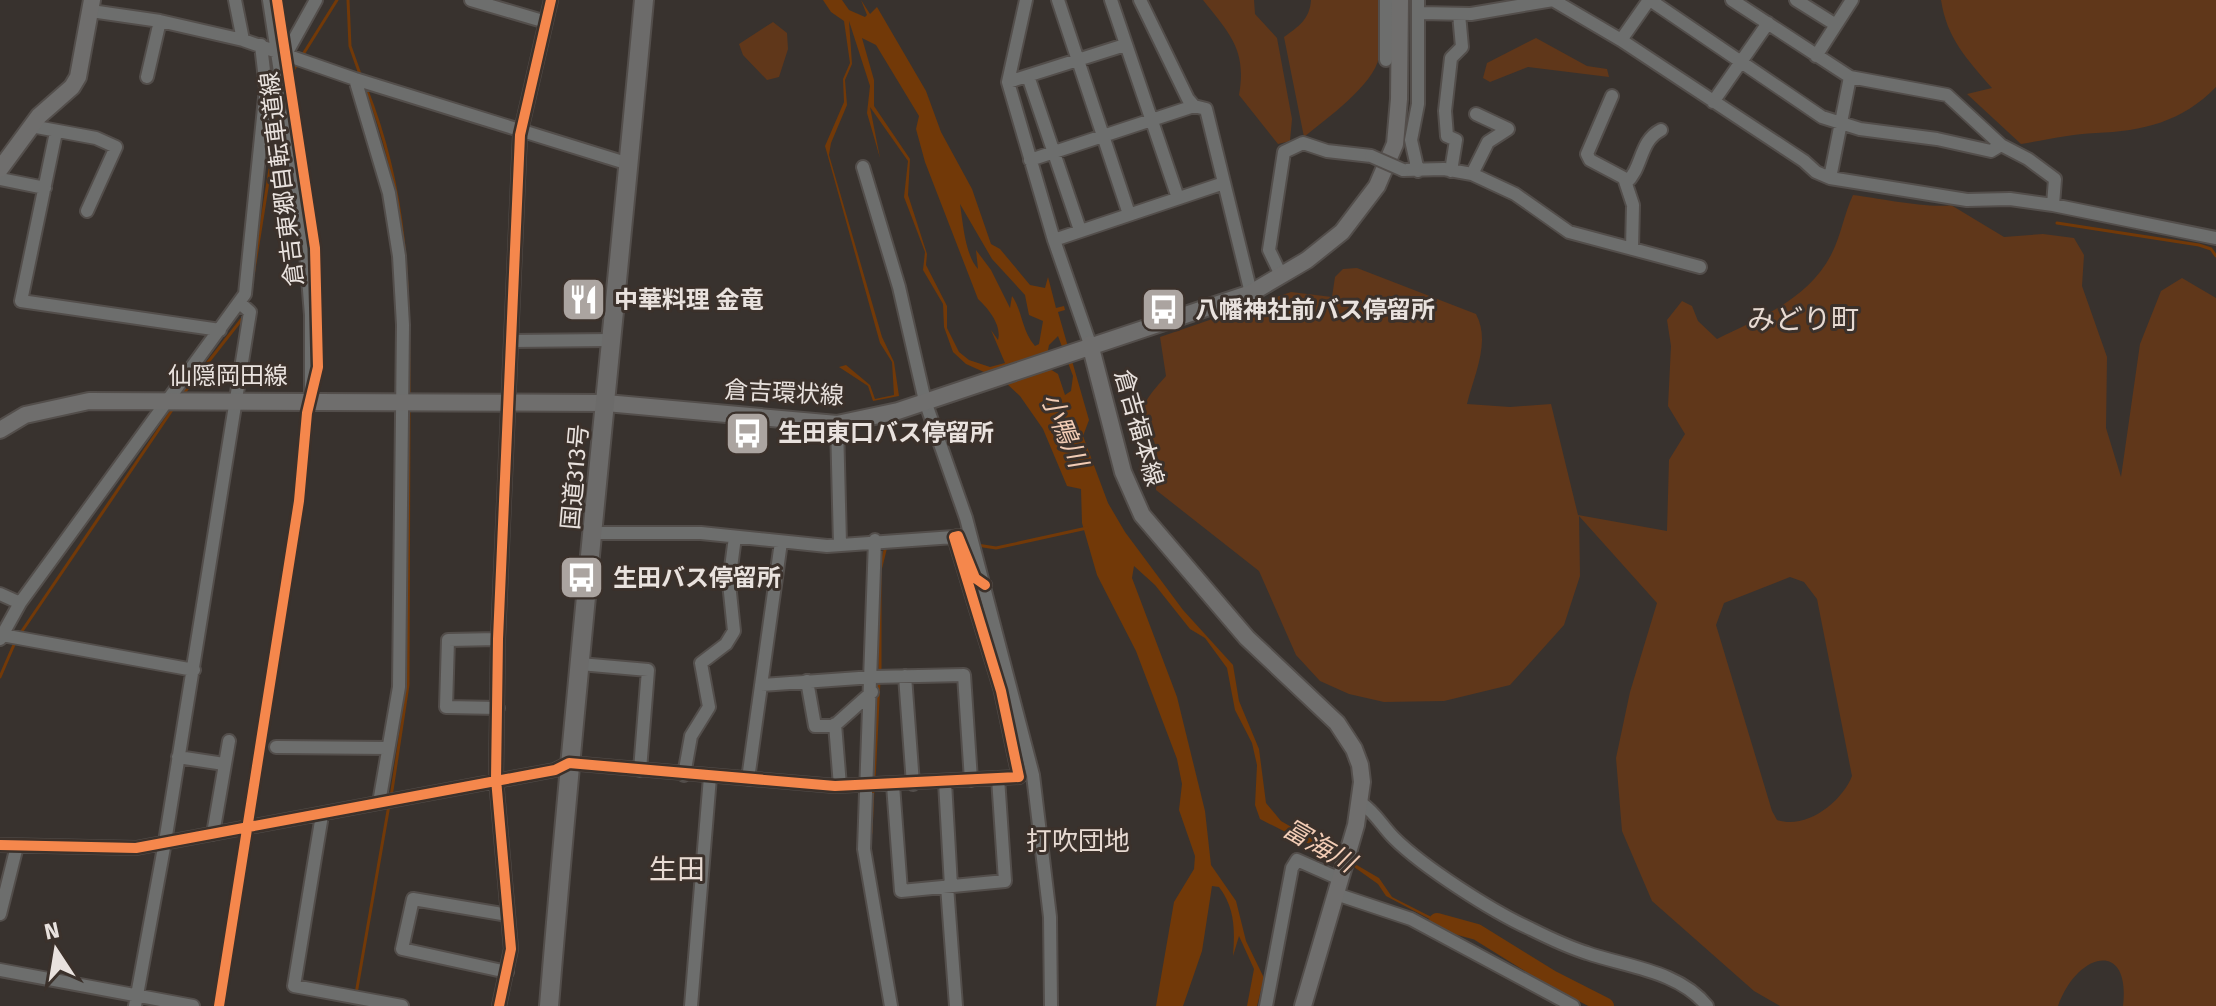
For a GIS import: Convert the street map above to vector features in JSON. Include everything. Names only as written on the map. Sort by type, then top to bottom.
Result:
[{"type":"highway","name":"国道313号","points":[[549,1006],[569,763],[629,164],[639,1]]},
{"type":"main road","name":"倉吉福本線","points":[[1303,1006],[1361,803],[1360,765],[1346,735],[1215,605],[1142,515],[1123,472],[1090,344],[1251,293],[1342,232],[1363,209],[1386,169],[1398,123],[1400,0]]},
{"type":"main road","points":[[0,169],[31,126],[72,87],[78,77],[91,6]]},
{"type":"main road","name":"倉吉環状線","points":[[606,403],[837,424],[877,416],[1090,344]]},
{"type":"main road","name":"仙隠岡田線","points":[[0,430],[25,415],[89,401],[606,403]]},
{"type":"street","points":[[235,0],[243,40]]},
{"type":"street","points":[[269,0],[292,56]]},
{"type":"street","points":[[311,401],[311,315],[304,229],[282,75],[316,0]]},
{"type":"street","points":[[471,0],[546,22]]},
{"type":"street","points":[[499,1006],[511,949],[496,779],[498,639],[511,341],[522,130],[551,0]]},
{"type":"street","points":[[1026,0],[1008,82],[1054,240],[1090,344]]},
{"type":"street","points":[[1058,0],[1129,214]]},
{"type":"street","points":[[1111,0],[1178,198]]},
{"type":"street","points":[[1140,0],[1194,106]]},
{"type":"street","points":[[1386,0],[1386,60]]},
{"type":"street","points":[[1451,171],[1456,140],[1447,136],[1445,111],[1451,58],[1462,47],[1465,14],[1472,0]]},
{"type":"street","points":[[1418,171],[1411,140],[1418,104],[1419,6],[1465,14],[1553,0],[1621,40],[1816,172],[1830,178],[1967,200],[2010,199],[2053,205],[2216,238]]},
{"type":"street","points":[[1621,40],[1650,0],[1822,117],[1841,125],[1937,139],[1991,151],[2001,145]]},
{"type":"street","points":[[1732,0],[1850,77],[1947,95],[2001,145],[2055,179],[2053,205]]},
{"type":"street","points":[[1796,0],[1836,25]]},
{"type":"street","points":[[1816,56],[1851,0]]},
{"type":"street","points":[[91,6],[261,45],[357,80],[629,164]]},
{"type":"street","points":[[147,77],[160,21]]},
{"type":"street","points":[[1713,102],[1768,23]]},
{"type":"street","points":[[194,670],[1,637],[20,603],[245,294],[266,88],[261,45]]},
{"type":"street","points":[[1008,82],[1125,45]]},
{"type":"street","points":[[1028,76],[1080,230]]},
{"type":"street","points":[[1830,178],[1850,77]]},
{"type":"street","points":[[357,80],[389,193],[399,256],[407,402],[399,687],[379,803]]},
{"type":"street","points":[[1612,96],[1587,154],[1590,160],[1613,171],[1626,183],[1633,205],[1632,249]]},
{"type":"street","points":[[1030,160],[1194,106],[1206,109],[1251,293]]},
{"type":"street","points":[[1472,174],[1488,142],[1508,129],[1476,114]]},
{"type":"street","points":[[31,126],[96,138],[116,147],[87,211]]},
{"type":"street","points":[[1626,183],[1633,177],[1652,134],[1661,130]]},
{"type":"street","points":[[56,132],[21,301],[220,330]]},
{"type":"street","points":[[1281,275],[1269,250],[1284,152],[1303,143],[1327,151],[1371,156],[1403,170],[1472,174],[1515,194],[1569,232],[1700,267]]},
{"type":"street","points":[[863,167],[985,585],[1033,775],[1050,917],[1051,1006]]},
{"type":"street","points":[[0,179],[45,188]]},
{"type":"street","points":[[1054,240],[1224,183]]},
{"type":"street","points":[[136,1001],[194,670],[250,312],[240,303]]},
{"type":"street","points":[[511,341],[611,340]]},
{"type":"street","points":[[837,424],[840,544]]},
{"type":"street","points":[[594,533],[701,533],[781,542],[840,544],[958,536],[975,578],[985,585]]},
{"type":"street","points":[[684,775],[691,736],[709,707],[701,663],[726,644],[734,631],[729,583],[735,537]]},
{"type":"street","points":[[0,845],[111,850],[322,815],[555,770],[569,763],[684,775],[868,787],[1019,777],[1001,691],[954,537]]},
{"type":"street","points":[[875,540],[873,677],[864,849],[891,1006]]},
{"type":"street","points":[[748,779],[781,542]]},
{"type":"street","points":[[0,594],[20,603]]},
{"type":"street","points":[[498,639],[448,640],[446,707],[498,708]]},
{"type":"street","points":[[580,664],[648,670],[640,770]]},
{"type":"street","points":[[761,685],[873,677],[964,675],[971,780]]},
{"type":"street","points":[[905,676],[913,784]]},
{"type":"street","points":[[807,681],[815,726],[835,724],[872,692]]},
{"type":"street","points":[[835,724],[840,786]]},
{"type":"street","points":[[213,834],[229,741]]},
{"type":"street","points":[[276,747],[388,748]]},
{"type":"street","points":[[178,757],[224,764]]},
{"type":"street","points":[[691,1006],[710,777]]},
{"type":"street","points":[[893,785],[901,891],[1005,881],[998,778]]},
{"type":"street","points":[[945,782],[956,1006]]},
{"type":"street","points":[[1361,803],[1375,812],[1394,838],[1472,895],[1516,921],[1584,953],[1671,978],[1695,991],[1707,1006]]},
{"type":"street","points":[[322,815],[294,986],[402,1006]]},
{"type":"street","points":[[0,914],[17,846]]},
{"type":"street","points":[[1266,1006],[1292,868],[1297,860],[1573,1006]]},
{"type":"street","points":[[507,972],[402,949],[413,899],[508,915]]},
{"type":"street","points":[[0,970],[136,1001],[193,1006]]},
{"type":"shaded area","points":[[1203,0],[1254,0],[1255,14],[1277,38],[1292,119],[1290,141],[1278,144],[1239,95],[1241,66],[1234,43]]},
{"type":"shaded area","points":[[1311,0],[1378,0],[1379,57],[1359,90],[1304,137],[1284,37],[1306,17]]},
{"type":"shaded area","points":[[1941,0],[2216,0],[2216,87],[2190,109],[2146,127],[2021,144],[1967,94],[1992,88],[1966,58],[1953,37]]},
{"type":"shaded area","points":[[773,22],[787,33],[788,49],[779,77],[767,80],[743,55],[739,44]]},
{"type":"shaded area","points":[[1536,38],[1587,66],[1607,69],[1609,77],[1528,67],[1490,82],[1483,78],[1487,63]]},
{"type":"shaded area","points":[[1853,195],[1917,204],[1951,205],[2004,237],[2043,234],[2074,238],[2084,255],[2082,286],[2107,357],[2106,428],[2121,477],[2140,344],[2161,291],[2182,278],[2216,298],[2216,1006],[2123,1006],[2119,970],[2111,962],[2101,961],[2077,974],[2058,1006],[1780,1006],[1754,991],[1652,901],[1622,831],[1616,758],[1630,692],[1657,603],[1579,516],[1580,576],[1564,625],[1510,685],[1444,701],[1384,702],[1349,694],[1320,681],[1296,655],[1259,571],[1156,490],[1156,449],[1144,408],[1150,395],[1166,376],[1160,337],[1291,292],[1332,297],[1335,277],[1343,269],[1357,268],[1476,314],[1482,347],[1467,404],[1510,407],[1551,404],[1578,515],[1667,531],[1669,460],[1685,434],[1668,406],[1671,346],[1667,320],[1682,301],[1692,306],[1698,321],[1717,339],[1782,306],[1810,284],[1831,255]],"holes":[[[1790,577],[1804,582],[1817,599],[1852,776],[1840,795],[1822,812],[1800,821],[1788,822],[1777,820],[1772,811],[1716,625],[1724,603]]]},
{"type":"water","name":"小鴨川","points":[[823,0],[842,0],[849,10],[865,17],[867,15],[861,0],[870,14],[877,7],[926,91],[941,132],[972,189],[991,244],[1000,249],[1030,285],[1045,288],[1048,277],[1056,308],[1064,306],[1065,310],[1058,312],[1089,420],[1083,436],[1108,503],[1125,532],[1183,610],[1233,665],[1239,701],[1259,749],[1266,803],[1281,821],[1379,878],[1392,897],[1455,929],[1454,932],[1386,896],[1378,884],[1354,867],[1260,819],[1255,805],[1257,765],[1252,743],[1235,710],[1227,668],[1205,638],[1190,629],[1155,585],[1134,566],[1132,578],[1177,697],[1205,811],[1211,865],[1236,901],[1246,941],[1264,978],[1257,1006],[1247,1006],[1254,969],[1239,936],[1233,956],[1231,911],[1219,887],[1212,886],[1202,951],[1183,1006],[1156,1006],[1174,902],[1194,869],[1195,856],[1179,810],[1182,784],[1177,759],[1136,651],[1097,575],[1082,523],[1081,489],[1067,486],[1043,429],[1020,396],[1004,381],[966,364],[953,352],[944,327],[943,304],[923,270],[925,252],[904,197],[908,161],[870,107],[880,158],[867,113],[870,86],[849,21],[852,64],[845,80],[847,105],[829,155],[882,337],[894,362],[899,396],[873,401],[868,386],[839,367],[846,365],[870,385],[875,399],[894,395],[892,362],[880,343],[825,146],[844,102],[843,79],[850,63],[844,21],[831,12]],"holes":[[[862,38],[876,45],[919,116],[916,129],[925,162],[978,299],[996,324],[998,340],[991,330],[1005,363],[990,367],[969,360],[959,352],[947,328],[947,306],[926,265],[927,254],[908,195],[910,159],[874,106],[874,80]],[[960,204],[992,259],[1025,295],[1029,315],[1043,321],[1039,344],[1035,346],[1030,340],[1012,296],[1010,308],[991,270],[976,250],[978,269],[974,263]],[[1058,336],[1073,376],[1071,391],[1065,395],[1058,374],[1045,366],[1049,345]]]},
{"type":"waterway","points":[[302,56],[337,0]]},
{"type":"waterway","points":[[348,0],[350,46],[361,77]]},
{"type":"waterway","points":[[285,83],[298,63]]},
{"type":"waterway","points":[[366,88],[380,127],[398,202],[406,277],[409,395]]},
{"type":"waterway","points":[[253,276],[280,106]]},
{"type":"waterway","points":[[2057,223],[2199,245],[2211,249],[2216,256]]},
{"type":"waterway","points":[[183,394],[245,315]]},
{"type":"waterway","points":[[391,797],[408,685],[409,407]]},
{"type":"waterway","points":[[20,634],[172,410]]},
{"type":"waterway","points":[[977,545],[996,548],[1087,528]]},
{"type":"waterway","points":[[880,673],[880,571],[886,546]]},
{"type":"waterway","points":[[0,677],[16,640]]},
{"type":"waterway","points":[[874,781],[879,681]]},
{"type":"waterway","points":[[871,833],[873,789]]},
{"type":"waterway","points":[[356,994],[389,805]]},
{"type":"waterway","name":"富海川","points":[[1437,921],[1477,932],[1553,979],[1606,1006]]},
{"type":"cycle path","name":"倉吉東郷自転車道線","points":[[219,1006],[299,501],[307,413],[318,367],[315,248],[277,0]]},
{"type":"cycle path","points":[[499,1006],[511,949],[496,779],[498,639],[520,135],[551,0]]},
{"type":"cycle path","points":[[0,845],[136,848],[555,770],[569,763],[835,786],[1019,777],[1001,691],[954,537],[958,536],[975,578],[985,585]]},
{"type":"place","name":"中華料理 金竜","points":[[583,300]]},
{"type":"place","name":"八幡神社前バス停留所","points":[[1164,310]]},
{"type":"place","name":"生田東口バス停留所","points":[[747,433]]},
{"type":"place","name":"生田バス停留所","points":[[582,578]]},
{"type":"district","name":"みどり町","points":[[1803,319]]},
{"type":"district","name":"打吹団地","points":[[1078,841]]},
{"type":"district","name":"生田","points":[[677,869]]}]
